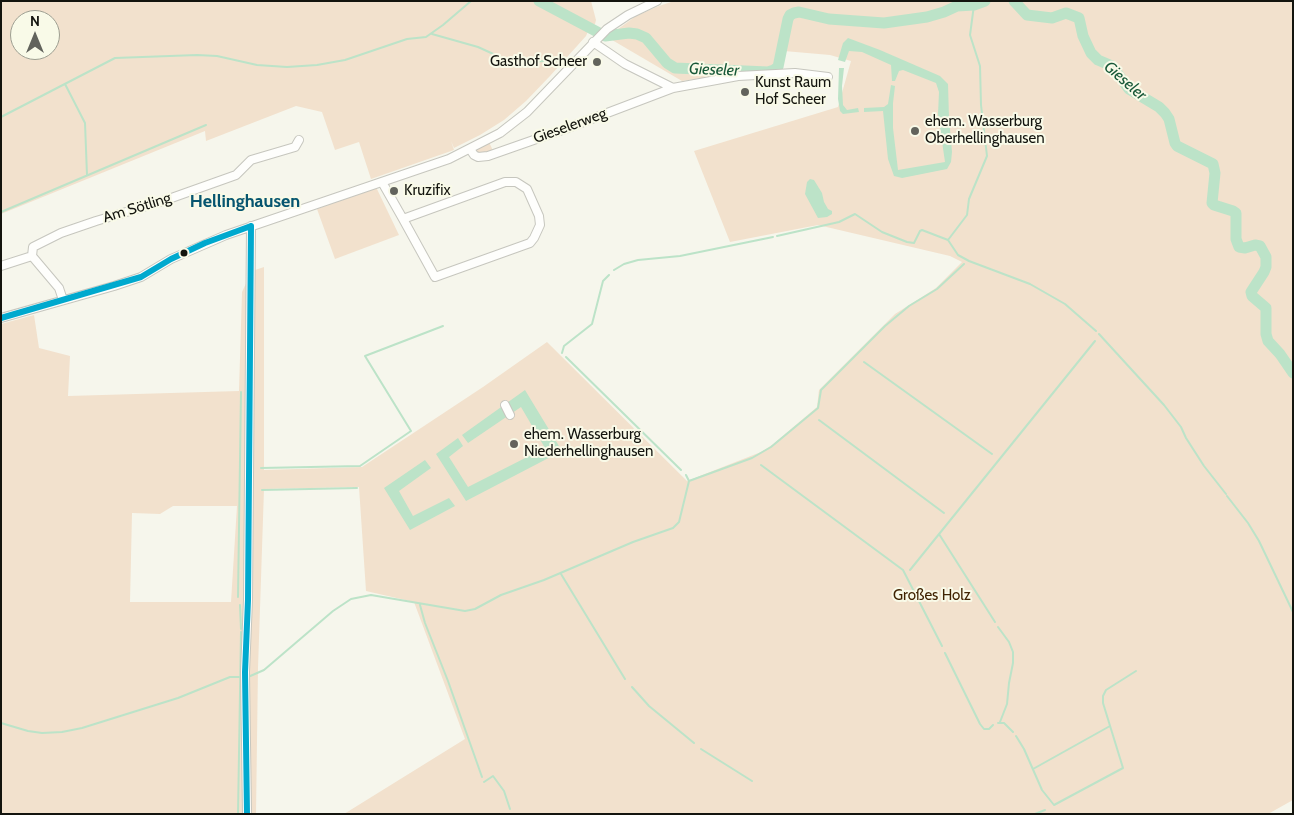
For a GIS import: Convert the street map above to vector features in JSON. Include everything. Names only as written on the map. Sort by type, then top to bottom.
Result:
[{"type":"street","points":[[1,318],[114,286],[140,276],[205,243],[449,159],[470,149],[500,133],[527,112],[607,29],[628,15],[657,1]]},
{"type":"street","points":[[595,40],[625,64],[673,88]]},
{"type":"street","name":"Gieselerweg","points":[[470,149],[478,157],[488,156],[673,88],[747,76],[794,73],[828,77]]},
{"type":"street","name":"Am Sötling","points":[[1,266],[32,256],[33,247],[62,233],[163,201],[236,175],[251,160],[295,147],[299,140]]},
{"type":"street","points":[[382,182],[435,277],[530,243],[540,225],[539,216],[528,189],[519,184],[505,182],[403,219]]},
{"type":"street","points":[[246,814],[245,672],[248,600],[251,226]]},
{"type":"street","points":[[32,256],[60,288],[63,300]]},
{"type":"street","points":[[505,406],[510,415]]},
{"type":"green space","points":[[1,1],[591,1],[596,20],[595,24],[590,27],[586,36],[550,76],[504,120],[454,148],[451,141],[454,150],[371,179],[359,142],[335,150],[322,112],[296,106],[206,141],[205,131],[1,214]]},
{"type":"green space","name":"Großes Holz","points":[[674,1],[1293,1],[1293,800],[1268,814],[344,814],[465,739],[414,602],[366,591],[359,487],[264,489],[258,668],[256,814],[1,814],[1,324],[34,315],[39,348],[70,356],[68,396],[239,391],[242,292],[252,271],[264,267],[264,470],[362,467],[547,342],[687,481],[761,452],[772,445],[817,407],[819,390],[895,314],[936,288],[962,262],[950,256],[818,225],[730,242],[694,151],[838,107],[851,61],[830,55],[784,51],[780,69],[769,73],[736,73],[682,81],[607,37],[636,16]],"holes":[[[173,506],[237,506],[231,602],[130,602],[132,513],[160,514]]]},
{"type":"green space","points":[[489,142],[494,153],[476,154],[477,150]]},
{"type":"green space","points":[[376,187],[399,235],[335,259],[317,209]]},
{"type":"shaded area","points":[[848,38],[940,76],[948,84],[952,152],[951,162],[947,169],[902,178],[894,176],[888,159],[883,111],[864,112],[864,108],[884,107],[888,104],[891,85],[895,86],[893,128],[898,170],[945,162],[938,114],[939,92],[936,83],[903,70],[899,71],[895,81],[892,81],[891,65],[862,52],[849,51],[845,62],[838,60],[843,43]]},
{"type":"shaded area","points":[[839,68],[844,68],[842,86],[843,105],[847,110],[858,108],[859,112],[843,114],[840,111],[838,99]]},
{"type":"shaded area","points":[[810,179],[814,180],[822,193],[828,209],[832,211],[832,214],[827,217],[818,218],[805,194],[807,182]]},
{"type":"shaded area","points":[[525,390],[562,451],[466,501],[436,454],[458,438],[463,446],[449,457],[468,487],[545,448],[521,407],[468,443],[462,435]]},
{"type":"shaded area","points":[[425,460],[431,468],[399,491],[413,516],[449,498],[455,506],[410,530],[384,488]]},
{"type":"waterway","points":[[1,117],[115,58],[197,55],[217,56],[257,65],[287,67],[317,65],[345,60],[407,39],[426,37],[471,1]]},
{"type":"waterway","name":"Gieseler","points":[[539,1],[605,36],[629,33],[646,38],[667,63],[675,68],[768,72],[778,67],[788,19],[794,13],[799,12],[829,19],[884,23],[927,17],[957,6],[974,5],[985,1]]},
{"type":"waterway","name":"Gieseler","points":[[1014,1],[1027,15],[1052,18],[1066,13],[1079,18],[1083,36],[1091,53],[1098,60],[1112,66],[1129,89],[1159,107],[1165,113],[1169,119],[1177,146],[1213,164],[1215,173],[1212,203],[1236,213],[1236,239],[1239,247],[1260,246],[1266,257],[1264,272],[1251,292],[1252,296],[1266,308],[1266,334],[1268,341],[1293,373]]},
{"type":"waterway","points":[[777,236],[839,222],[855,214],[882,232],[907,242],[914,243],[922,230],[948,240],[967,215],[969,199],[987,156],[981,105],[980,66],[970,35],[974,5]]},
{"type":"waterway","points":[[432,34],[478,47],[513,63],[561,60]]},
{"type":"waterway","points":[[65,84],[85,123],[87,175]]},
{"type":"waterway","points":[[1,212],[206,125]]},
{"type":"waterway","points":[[614,270],[624,264],[638,260],[680,256],[773,237]]},
{"type":"waterway","points":[[948,240],[958,255],[1030,284],[1065,304],[1096,331]]},
{"type":"waterway","points":[[689,481],[752,458],[771,447],[818,408],[821,390],[885,326],[909,306],[937,289],[964,264]]},
{"type":"waterway","points":[[562,353],[564,346],[592,324],[603,281],[609,275]]},
{"type":"waterway","points":[[261,468],[360,466],[411,431],[365,356],[443,326]]},
{"type":"waterway","points":[[1099,334],[1164,405],[1181,427],[1204,466],[1226,494]]},
{"type":"waterway","points":[[910,570],[1095,341]]},
{"type":"waterway","points":[[566,357],[681,470]]},
{"type":"waterway","points":[[864,362],[992,454]]},
{"type":"waterway","points":[[238,597],[241,392]]},
{"type":"waterway","points":[[819,420],[944,513]]},
{"type":"waterway","points":[[761,465],[903,570],[942,646]]},
{"type":"waterway","points":[[248,677],[264,670],[333,611],[351,599],[371,595],[465,611],[475,609],[501,595],[544,580],[633,542],[673,528],[679,522],[689,481],[686,475]]},
{"type":"waterway","points":[[262,490],[357,488]]},
{"type":"waterway","points":[[1227,496],[1259,541],[1293,612]]},
{"type":"waterway","points":[[939,534],[995,622]]},
{"type":"waterway","points":[[561,574],[625,679]]},
{"type":"waterway","points":[[240,605],[241,629]]},
{"type":"waterway","points":[[420,605],[482,777]]},
{"type":"waterway","points":[[998,627],[1009,642],[1013,652],[1007,704],[1000,722]]},
{"type":"waterway","points":[[238,814],[241,632]]},
{"type":"waterway","points":[[945,653],[980,724],[984,729],[989,729],[993,725]]},
{"type":"waterway","points":[[1016,736],[1024,749],[1042,790],[1054,805],[1123,768],[1103,703],[1103,696],[1106,690],[1136,671]]},
{"type":"waterway","points":[[1,723],[28,731],[42,733],[62,732],[82,728],[178,698],[230,677],[243,677]]},
{"type":"waterway","points":[[632,687],[649,706],[694,743]]},
{"type":"waterway","points":[[998,723],[1004,723],[1013,732]]},
{"type":"waterway","points":[[1033,769],[1110,726]]},
{"type":"waterway","points":[[701,749],[752,781]]},
{"type":"waterway","points":[[484,782],[493,776],[504,791],[510,809]]},
{"type":"waterway","points":[[1035,814],[1045,810]]},
{"type":"transit line","points":[[1,318],[141,277],[171,259],[205,243],[251,226]]},
{"type":"transit line","points":[[247,814],[245,672],[248,600],[251,226]]},
{"type":"place","name":"Gasthof Scheer","points":[[597,62]]},
{"type":"place","name":"Kunst Raum Hof Scheer","points":[[745,92]]},
{"type":"place","name":"ehem. Wasserburg Oberhellinghausen","points":[[915,131]]},
{"type":"place","name":"Kruzifix","points":[[394,191]]},
{"type":"place","name":"ehem. Wasserburg Niederhellinghausen","points":[[514,444]]},
{"type":"district","name":"Hellinghausen","points":[[245,202]]}]
